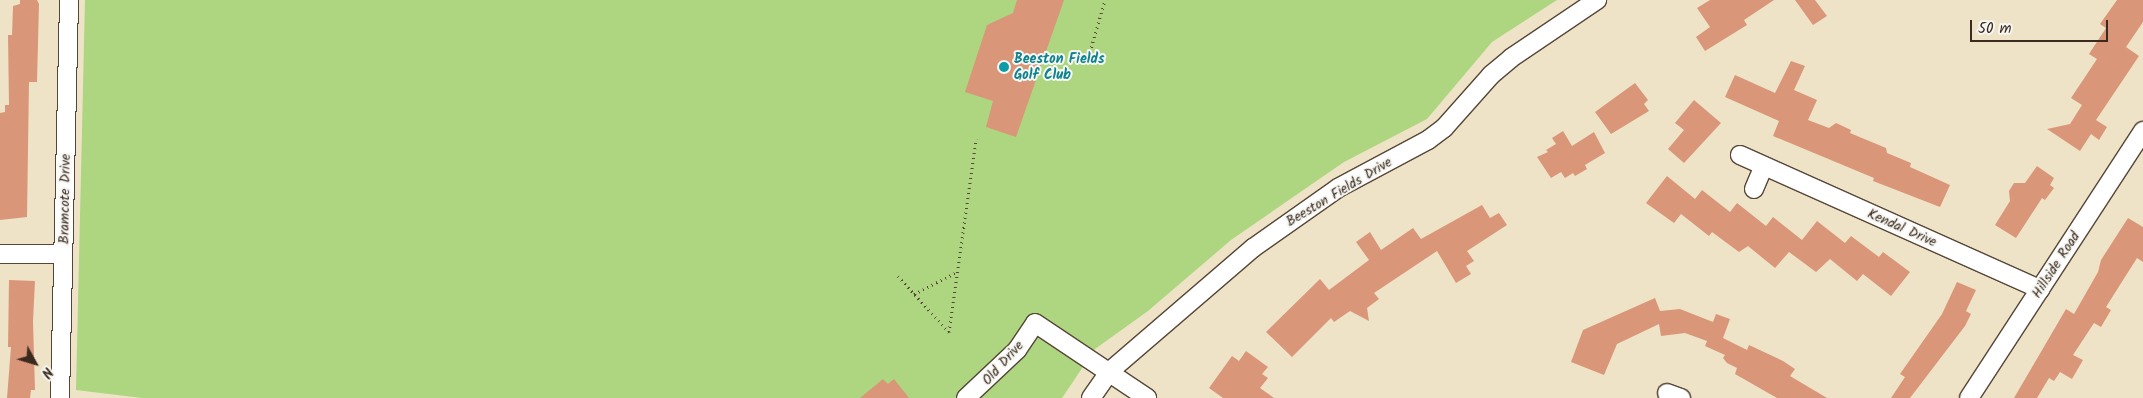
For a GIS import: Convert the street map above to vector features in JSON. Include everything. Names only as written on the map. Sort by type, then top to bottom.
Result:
[{"type":"street","name":"Bramcote Drive","points":[[60,398],[69,0]]},
{"type":"street","name":"Beeston Fields Drive","points":[[1091,398],[1110,371],[1221,273],[1279,228],[1338,188],[1433,136],[1511,58],[1597,0]]},
{"type":"street","name":"Hillside Road","points":[[1969,398],[2143,131]]},
{"type":"street","name":"Kendal Drive","points":[[1740,156],[2040,290]]},
{"type":"street","points":[[1754,189],[1764,166]]},
{"type":"street","points":[[0,254],[63,254]]},
{"type":"street","name":"Old Drive","points":[[966,398],[1017,350],[1034,323],[1110,371]]},
{"type":"street","points":[[1110,371],[1147,398]]},
{"type":"path","points":[[1090,52],[1105,0]]},
{"type":"path","points":[[898,276],[949,332],[976,139]]},
{"type":"path","points":[[914,294],[958,272]]},
{"type":"green space","points":[[85,0],[1557,0],[1492,42],[1427,119],[1344,162],[1231,240],[1148,311],[1095,349],[1062,398],[142,398],[76,390]]},
{"type":"building","points":[[20,0],[37,0],[39,4],[37,82],[29,82],[27,217],[0,220],[0,113],[5,112],[5,105],[9,105],[8,35],[12,35],[13,6],[20,4]]},
{"type":"building","name":"Beeston Fields Golf Club","points":[[1017,0],[1064,0],[1016,137],[986,127],[993,101],[965,92],[987,25],[1013,13]]},
{"type":"building","points":[[1710,0],[1774,0],[1744,20],[1747,25],[1705,51],[1696,37],[1710,27],[1697,8]]},
{"type":"building","points":[[1795,0],[1815,0],[1827,16],[1813,25]]},
{"type":"building","points":[[2117,0],[2143,0],[2143,22],[2126,47],[2139,56],[2096,120],[2107,127],[2099,140],[2091,134],[2080,151],[2047,129],[2070,124],[2082,105],[2071,98],[2097,59],[2089,54],[2106,28],[2100,24]]},
{"type":"building","points":[[1791,61],[1805,66],[1794,90],[1817,100],[1808,120],[1829,128],[1836,123],[1851,130],[1850,133],[1886,148],[1887,153],[1911,163],[1910,167],[1950,185],[1940,207],[1873,181],[1874,178],[1773,136],[1779,121],[1725,97],[1735,75],[1775,93]]},
{"type":"building","points":[[1635,83],[1648,100],[1644,104],[1649,111],[1611,134],[1595,112]]},
{"type":"building","points":[[1694,100],[1721,123],[1684,163],[1668,149],[1684,130],[1675,123]]},
{"type":"building","points":[[1563,131],[1572,146],[1594,132],[1605,153],[1585,165],[1587,169],[1575,176],[1573,173],[1565,178],[1561,172],[1551,178],[1537,157],[1548,152],[1546,150],[1556,144],[1552,138]]},
{"type":"building","points":[[2037,166],[2054,178],[2050,185],[2054,188],[2045,200],[2042,198],[2016,238],[1995,225],[2010,201],[2009,191],[2014,183],[2025,183]]},
{"type":"building","points":[[1667,176],[1695,199],[1702,190],[1730,212],[1737,203],[1766,226],[1773,217],[1802,240],[1817,221],[1845,243],[1851,236],[1879,257],[1883,252],[1910,272],[1891,296],[1863,274],[1857,281],[1830,259],[1816,272],[1789,252],[1775,268],[1748,246],[1739,252],[1712,232],[1709,236],[1681,214],[1674,223],[1646,203]]},
{"type":"building","points":[[1482,205],[1490,218],[1499,213],[1507,225],[1467,251],[1474,261],[1466,266],[1471,274],[1456,283],[1437,251],[1374,293],[1379,299],[1367,308],[1369,321],[1350,311],[1334,322],[1331,318],[1292,357],[1266,332],[1320,279],[1329,290],[1369,260],[1356,242],[1370,232],[1381,250],[1413,228],[1421,239]]},
{"type":"building","points":[[2128,218],[2143,227],[2143,262],[2137,258],[2106,307],[2111,310],[2101,327],[2094,323],[2073,355],[2083,360],[2072,379],[2060,372],[2054,381],[2049,378],[2037,398],[2014,398],[2066,309],[2074,314],[2098,272],[2101,260]]},
{"type":"building","points":[[9,280],[35,281],[33,321],[35,390],[31,390],[30,398],[7,398],[11,347],[8,347]]},
{"type":"building","points":[[1957,282],[1976,290],[1966,311],[1971,314],[1965,326],[1910,398],[1891,398],[1905,377],[1900,374],[1942,314]]},
{"type":"building","points":[[1655,298],[1660,311],[1680,309],[1713,322],[1716,314],[1730,319],[1723,338],[1747,350],[1749,345],[1783,361],[1795,369],[1790,376],[1827,398],[1777,398],[1735,374],[1737,368],[1727,363],[1723,358],[1725,355],[1705,346],[1707,341],[1685,333],[1661,336],[1659,324],[1617,344],[1604,375],[1571,362],[1583,330]]},
{"type":"building","points":[[1246,351],[1268,367],[1262,374],[1268,378],[1260,388],[1274,398],[1223,398],[1209,388],[1232,356],[1239,361]]},
{"type":"building","points":[[883,379],[888,384],[894,379],[909,398],[860,398]]},
{"type":"place","name":"Beeston Fields Golf Club","points":[[1004,67]]}]
